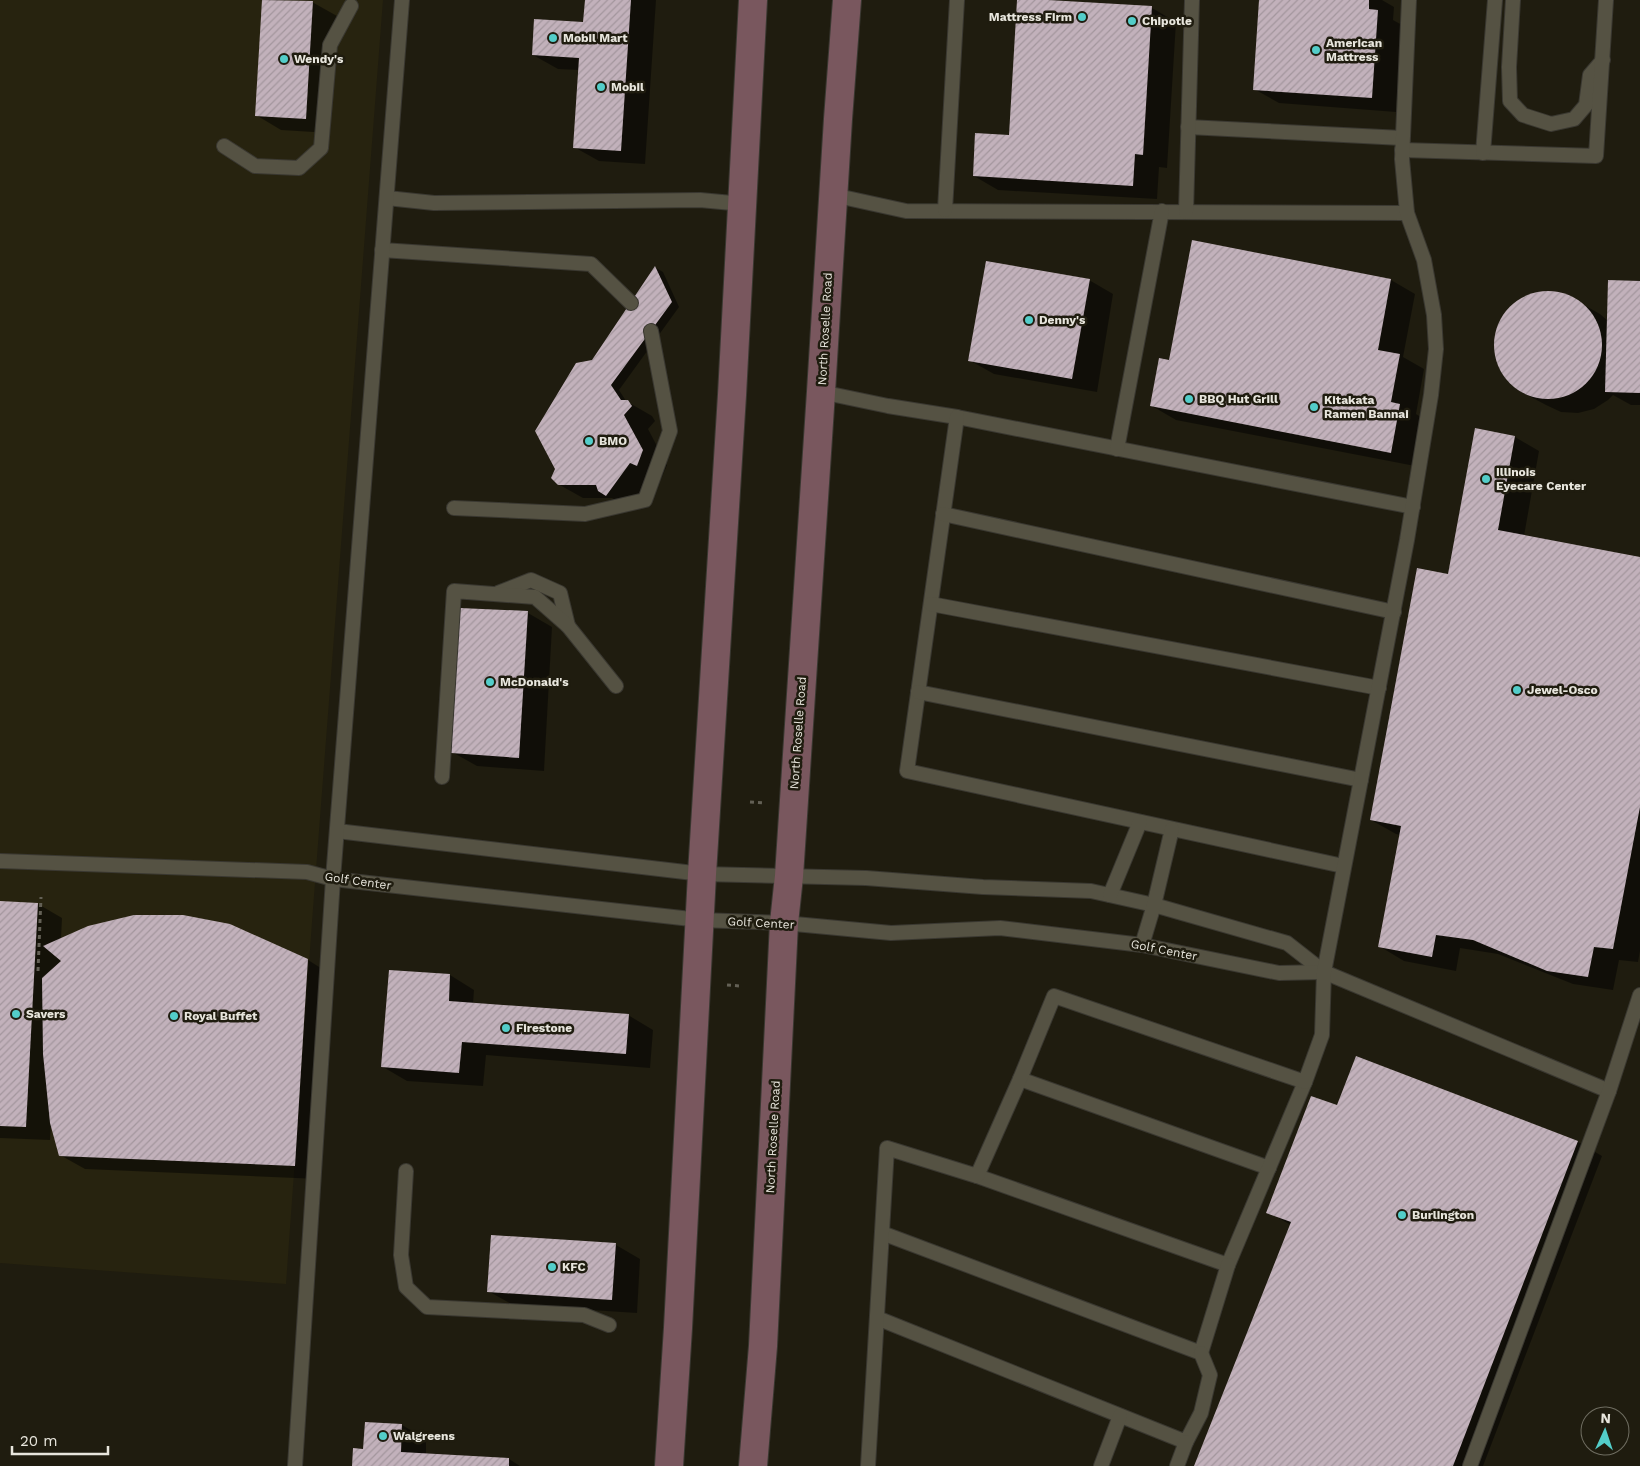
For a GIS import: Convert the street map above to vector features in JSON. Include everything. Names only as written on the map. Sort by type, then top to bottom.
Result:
[{"type":"main road","points":[[669,1466],[702,874],[743,204],[753,0]]},
{"type":"main road","name":"North Roselle Road","points":[[753,1466],[763,1346],[784,923],[789,876],[847,0]]},
{"type":"lane","points":[[295,1466],[336,831],[402,0]]},
{"type":"lane","points":[[945,210],[957,0]]},
{"type":"lane","points":[[1186,212],[1192,0]]},
{"type":"lane","points":[[1177,1466],[1186,1442],[1201,1413],[1210,1375],[1201,1353],[1228,1265],[1305,1082],[1322,1036],[1324,972],[1394,612],[1431,395],[1436,349],[1434,316],[1424,260],[1406,213],[1402,144],[1409,0]]},
{"type":"lane","points":[[1483,153],[1495,0]]},
{"type":"lane","points":[[1513,0],[1509,67],[1510,101],[1523,115],[1551,124],[1574,119],[1586,105],[1590,75],[1603,60]]},
{"type":"lane","points":[[1188,127],[1402,144],[1483,153],[1596,156],[1606,0]]},
{"type":"lane","points":[[224,146],[255,166],[299,168],[321,148],[330,45],[351,6]]},
{"type":"lane","points":[[833,195],[906,211],[1406,213]]},
{"type":"lane","points":[[386,198],[434,203],[700,200],[743,204]]},
{"type":"lane","points":[[1117,449],[1162,212]]},
{"type":"lane","points":[[382,250],[591,264],[630,303]]},
{"type":"lane","points":[[454,508],[586,514],[645,500],[670,431],[651,331]]},
{"type":"lane","points":[[821,392],[1413,507]]},
{"type":"lane","points":[[957,417],[907,771],[1344,866]]},
{"type":"lane","points":[[944,514],[1394,612]]},
{"type":"lane","points":[[494,594],[531,580],[560,593],[568,626]]},
{"type":"lane","points":[[442,777],[454,591],[535,597],[568,626],[616,686]]},
{"type":"lane","points":[[931,604],[1379,688]]},
{"type":"lane","points":[[918,692],[1361,780]]},
{"type":"lane","points":[[1110,895],[1140,822]]},
{"type":"lane","points":[[1142,945],[1154,905],[1172,829]]},
{"type":"lane","points":[[336,831],[702,874],[866,878],[983,887],[1091,891],[1154,905],[1287,943],[1324,972],[1609,1091]]},
{"type":"lane","name":"Golf Center","points":[[0,861],[307,872],[333,879],[700,920],[784,923],[892,933],[1000,928],[1142,945],[1279,973],[1324,972]]},
{"type":"lane","points":[[977,1176],[1054,996],[1305,1082]]},
{"type":"lane","points":[[1470,1466],[1609,1091],[1640,996]]},
{"type":"lane","points":[[1020,1079],[1269,1168]]},
{"type":"lane","points":[[868,1466],[887,1148],[977,1176],[1228,1265]]},
{"type":"lane","points":[[406,1171],[401,1255],[406,1287],[427,1307],[584,1315],[609,1325]]},
{"type":"lane","points":[[882,1233],[1201,1353]]},
{"type":"lane","points":[[877,1318],[1186,1442]]},
{"type":"lane","points":[[1101,1466],[1120,1416]]},
{"type":"path","points":[[38,971],[41,897]]},
{"type":"path","points":[[726,985],[740,986]]},
{"type":"shaded area","points":[[0,0],[383,0],[286,1284],[0,1263]]},
{"type":"building","name":"Wendy's","points":[[262,0],[313,1],[306,119],[255,116]]},
{"type":"building","name":"Mobil","points":[[585,0],[631,0],[621,151],[573,148],[579,58],[532,55],[534,19],[583,22]]},
{"type":"building","points":[[1017,0],[1152,6],[1143,155],[1135,154],[1133,186],[973,176],[975,133],[1009,135]]},
{"type":"building","name":"American Mattress","points":[[1259,0],[1369,0],[1369,9],[1378,10],[1372,98],[1253,90]]},
{"type":"building","points":[[1192,240],[1391,279],[1378,350],[1400,354],[1391,402],[1400,404],[1391,453],[1150,406],[1159,358],[1169,360]]},
{"type":"building","name":"Denny's","points":[[986,261],[1090,279],[1072,379],[968,361]]},
{"type":"building","points":[[655,266],[672,302],[611,385],[621,400],[628,400],[632,406],[624,415],[643,450],[637,466],[630,463],[606,496],[598,491],[596,485],[558,485],[551,478],[555,469],[535,431],[576,363],[592,360]]},
{"type":"building","points":[[1608,280],[1640,281],[1640,393],[1605,392]]},
{"type":"building","points":[[1548,291],[1569,295],[1586,307],[1598,324],[1602,345],[1598,366],[1586,383],[1569,395],[1548,399],[1527,395],[1510,383],[1498,366],[1494,345],[1498,324],[1510,307],[1527,295]]},
{"type":"building","name":"Jewel-Osco","points":[[1475,428],[1515,436],[1498,530],[1640,557],[1640,807],[1613,949],[1594,947],[1588,977],[1547,971],[1473,940],[1436,935],[1432,957],[1378,947],[1401,826],[1370,820],[1417,568],[1448,574]]},
{"type":"building","name":"McDonald's","points":[[460,608],[528,611],[519,758],[451,753]]},
{"type":"building","name":"Savers","points":[[0,901],[38,903],[26,1127],[0,1126]]},
{"type":"building","name":"Royal Buffet","points":[[134,915],[183,915],[230,924],[308,959],[295,1166],[59,1156],[50,1123],[43,1054],[42,978],[61,961],[43,946],[88,926]]},
{"type":"building","name":"Firestone","points":[[389,970],[450,974],[449,1001],[629,1014],[626,1054],[462,1042],[459,1073],[381,1067]]},
{"type":"building","points":[[1356,1056],[1578,1141],[1453,1466],[1194,1466],[1291,1222],[1266,1213],[1311,1096],[1337,1105]]},
{"type":"building","name":"KFC","points":[[491,1235],[616,1243],[612,1300],[487,1292]]},
{"type":"building","name":"Walgreens","points":[[365,1422],[402,1424],[401,1452],[509,1458],[509,1466],[352,1466],[353,1448],[363,1449]]},
{"type":"place","name":"Mattress Firm","points":[[1082,17]]},
{"type":"place","name":"Chipotle","points":[[1132,21]]},
{"type":"place","name":"Mobil Mart","points":[[553,38]]},
{"type":"place","name":"American Mattress","points":[[1316,50]]},
{"type":"place","name":"Wendy's","points":[[284,59]]},
{"type":"place","name":"Mobil","points":[[601,87]]},
{"type":"place","name":"Denny's","points":[[1029,320]]},
{"type":"place","name":"BBQ Hut Grill","points":[[1189,399]]},
{"type":"place","name":"Kitakata Ramen Bannai","points":[[1314,407]]},
{"type":"place","name":"BMO","points":[[589,441]]},
{"type":"place","name":"Illinois Eyecare Center","points":[[1486,479]]},
{"type":"place","name":"McDonald's","points":[[490,682]]},
{"type":"place","name":"Jewel-Osco","points":[[1517,690]]},
{"type":"place","name":"Savers","points":[[16,1014]]},
{"type":"place","name":"Royal Buffet","points":[[174,1016]]},
{"type":"place","name":"Firestone","points":[[506,1028]]},
{"type":"place","name":"Burlington","points":[[1402,1215]]},
{"type":"place","name":"KFC","points":[[552,1267]]},
{"type":"place","name":"Walgreens","points":[[383,1436]]}]
